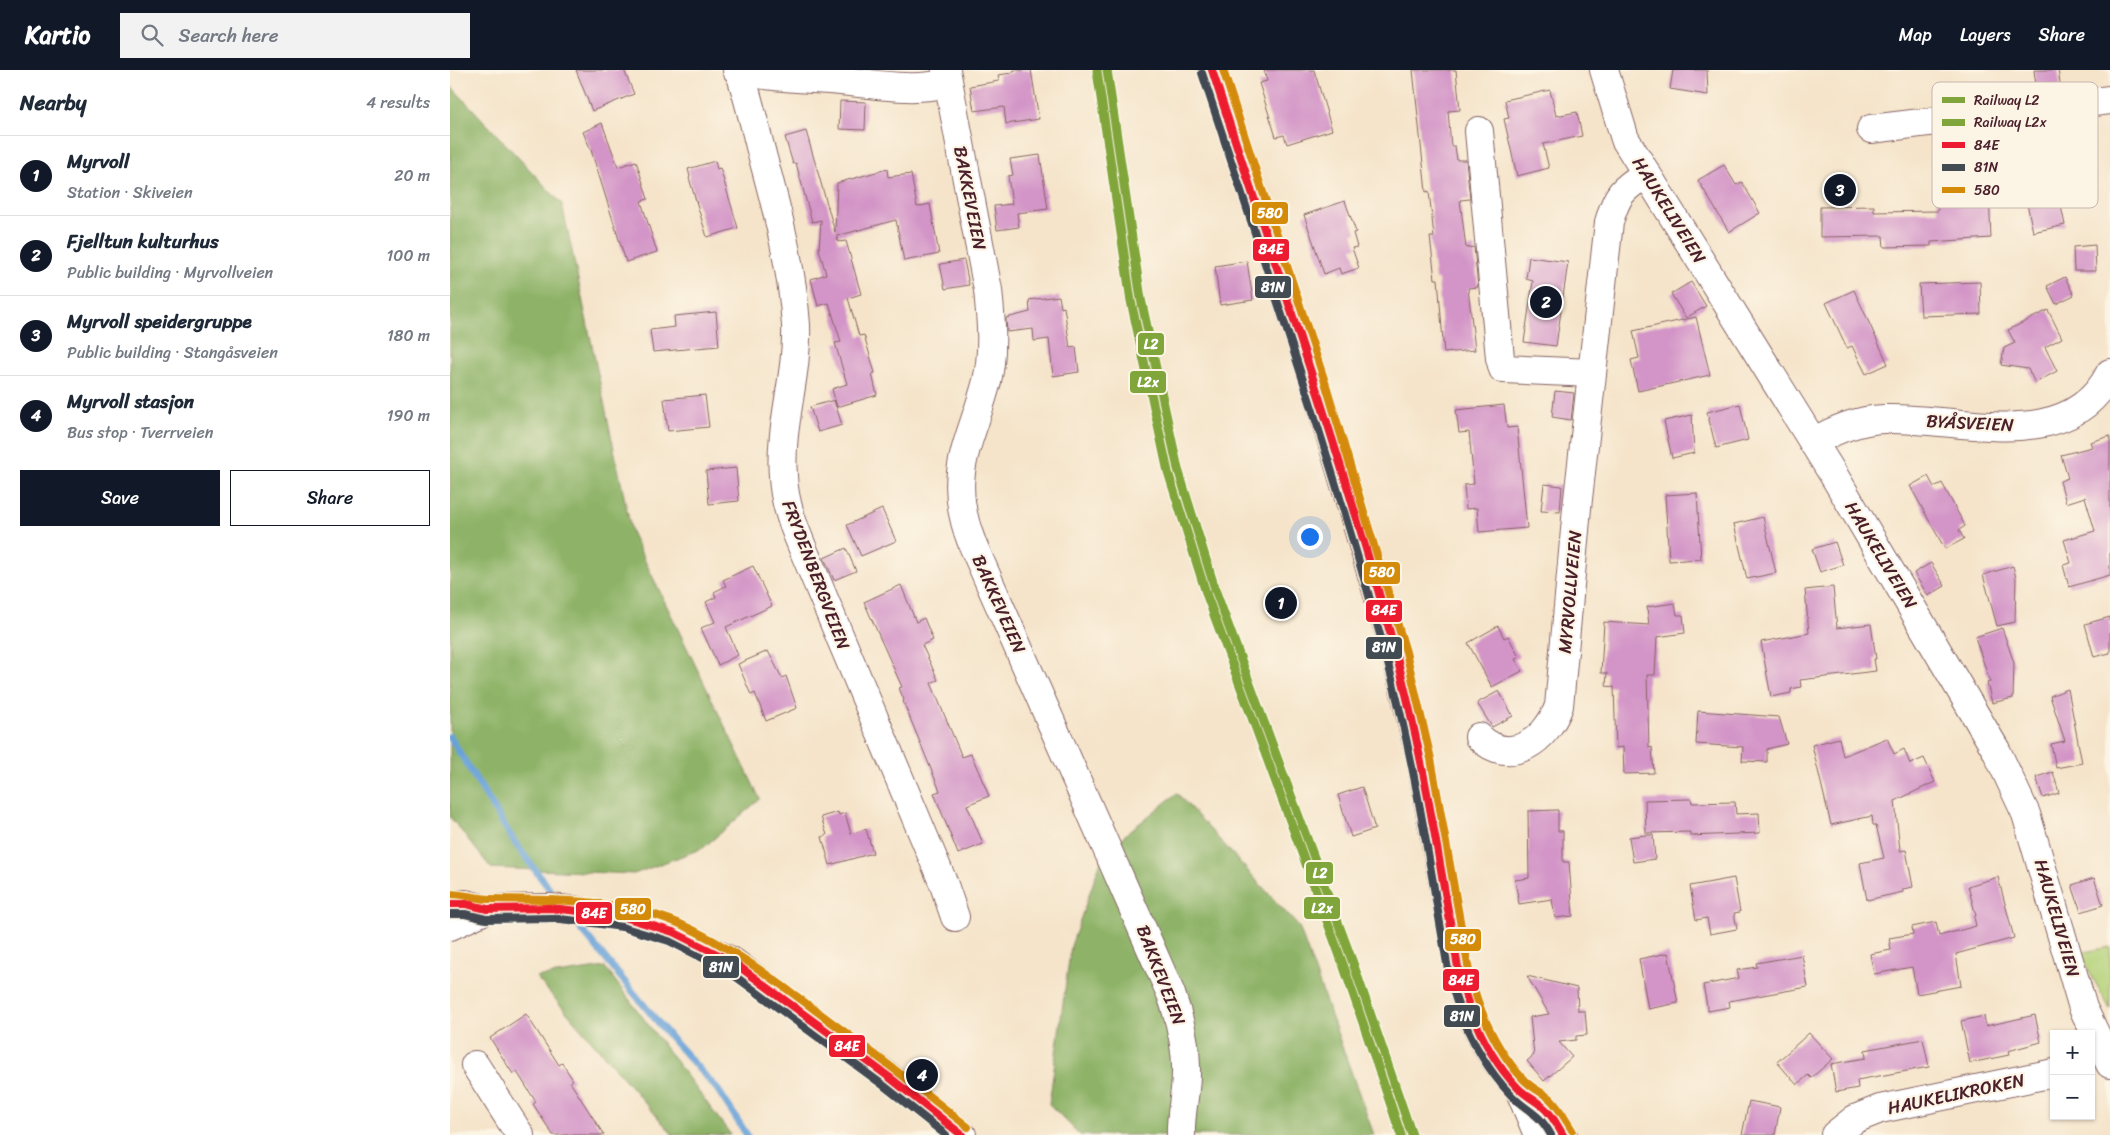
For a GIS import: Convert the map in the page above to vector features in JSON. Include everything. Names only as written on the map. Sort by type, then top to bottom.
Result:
[{"type":"street","points":[[739,70],[768,75],[904,87],[930,87],[946,76]]},
{"type":"street","name":"FRYDENBERGVEIEN","points":[[739,70],[784,238],[792,290],[796,327],[795,354],[784,432],[782,466],[787,505],[806,556],[944,882],[955,917]]},
{"type":"street","points":[[1212,70],[1318,394],[1396,654],[1421,761],[1456,958],[1467,1007],[1488,1048],[1519,1089],[1538,1135]]},
{"type":"street","name":"HAUKELIVEIEN","points":[[1608,71],[1625,139],[1813,442],[1974,710],[2010,777],[2026,814],[2083,1008],[2102,1060]]},
{"type":"street","name":"BAKKEVEIEN","points":[[946,76],[988,290],[992,324],[987,381],[967,438],[961,466],[959,489],[962,515],[972,543],[1171,994],[1181,1022],[1186,1054],[1185,1087],[1177,1129]]},
{"type":"street","points":[[1871,129],[1932,122]]},
{"type":"street","points":[[1479,131],[1500,358],[1503,369],[1592,374]]},
{"type":"street","name":"MYRVOLLVEIEN","points":[[1479,738],[1500,750],[1524,747],[1546,731],[1559,706],[1577,508],[1609,222],[1616,199],[1625,187],[1646,174]]},
{"type":"street","name":"BYÅSVEIEN","points":[[1813,442],[1854,424],[1885,419],[1996,426],[2035,425],[2052,422],[2080,410],[2092,400],[2102,388],[2110,373]]},
{"type":"street","points":[[450,904],[466,904],[487,909],[550,908],[624,917],[673,932],[733,962],[889,1077],[962,1135]]},
{"type":"street","points":[[450,926],[487,909]]},
{"type":"street","points":[[474,1065],[520,1135]]},
{"type":"street","name":"HAUKELIKROKEN","points":[[1835,1135],[1855,1120],[1880,1109],[2050,1074]]},
{"type":"street","points":[[1519,1089],[1547,1110],[1563,1135]]},
{"type":"green space","points":[[450,85],[562,204],[632,534],[760,799],[703,848],[634,874],[491,868],[450,817]]},
{"type":"green space","points":[[1177,793],[1299,927],[1374,1135],[1080,1135],[1049,1104],[1071,946],[1104,852]]},
{"type":"green space","points":[[2110,947],[2110,1009],[2079,953]]},
{"type":"green space","points":[[605,967],[731,1135],[673,1135],[536,977]]},
{"type":"building","points":[[576,70],[624,70],[634,94],[592,111]]},
{"type":"building","points":[[1014,70],[1031,70],[1039,119],[1006,124],[1004,107],[974,111],[970,86],[999,81],[998,75],[1012,73]]},
{"type":"building","points":[[1264,70],[1314,70],[1332,130],[1287,144],[1284,135],[1276,137],[1259,83],[1267,81]]},
{"type":"building","points":[[1413,70],[1456,70],[1460,110],[1448,111],[1451,146],[1455,146],[1457,160],[1466,160],[1470,199],[1460,200],[1466,248],[1474,247],[1478,287],[1468,288],[1475,350],[1444,353],[1438,279],[1435,279],[1430,237],[1434,237],[1429,191],[1426,192]]},
{"type":"building","points":[[1673,70],[1707,70],[1708,95],[1670,89]]},
{"type":"building","points":[[2034,70],[2058,70],[2060,82],[2036,82]]},
{"type":"building","points":[[1550,90],[1556,116],[1577,112],[1582,136],[1543,144],[1549,168],[1517,176],[1504,119],[1509,118],[1505,100]]},
{"type":"building","points":[[840,101],[866,102],[865,130],[839,129]]},
{"type":"building","points":[[602,123],[618,167],[636,161],[648,199],[641,201],[657,252],[626,262],[591,150],[583,132]]},
{"type":"building","points":[[806,131],[835,232],[837,183],[887,169],[888,177],[911,174],[917,207],[930,204],[939,254],[904,261],[896,220],[837,236],[838,242],[846,241],[861,294],[848,298],[859,336],[864,335],[875,373],[872,374],[877,395],[837,407],[832,389],[847,384],[835,343],[841,342],[829,303],[818,306],[811,279],[826,274],[819,249],[821,220],[812,222],[796,163],[793,164],[785,137]]},
{"type":"building","points":[[1040,155],[1048,209],[1017,213],[1019,227],[997,230],[994,206],[1012,204],[1008,176],[1013,175],[1010,159]]},
{"type":"building","points":[[715,161],[717,169],[720,168],[738,228],[707,237],[688,169]]},
{"type":"building","points":[[1724,165],[1736,185],[1742,182],[1760,213],[1729,232],[1698,180]]},
{"type":"building","points":[[1345,201],[1356,232],[1353,233],[1357,247],[1352,248],[1359,268],[1341,274],[1339,268],[1324,274],[1304,215]]},
{"type":"building","points":[[1874,206],[1874,212],[1938,211],[1938,208],[1990,208],[1991,238],[1931,242],[1931,246],[1884,247],[1883,236],[1820,237],[1820,207]]},
{"type":"building","points":[[2028,208],[2061,208],[2065,225],[2033,232]]},
{"type":"building","points":[[2095,245],[2096,271],[2074,271],[2073,247]]},
{"type":"building","points":[[1529,257],[1568,262],[1556,346],[1524,342],[1533,281],[1526,279]]},
{"type":"building","points":[[964,260],[969,285],[945,289],[940,264]]},
{"type":"building","points":[[1247,261],[1253,300],[1220,305],[1215,266]]},
{"type":"building","points":[[2065,277],[2074,295],[2056,304],[2047,286]]},
{"type":"building","points":[[1691,282],[1706,306],[1686,318],[1671,294]]},
{"type":"building","points":[[1980,282],[1981,314],[1921,316],[1919,284]]},
{"type":"building","points":[[1854,290],[1888,364],[1866,374],[1852,346],[1847,348],[1826,303]]},
{"type":"building","points":[[1059,296],[1061,308],[1064,307],[1070,348],[1076,347],[1079,372],[1053,376],[1049,339],[1034,341],[1033,329],[1007,332],[1006,318],[1030,312],[1029,300]]},
{"type":"building","points":[[2048,310],[2062,338],[2045,347],[2057,371],[2035,383],[2028,369],[2001,365],[2004,348],[2015,343],[2008,330]]},
{"type":"building","points":[[716,312],[719,346],[653,352],[650,330],[675,327],[674,316]]},
{"type":"building","points":[[1696,317],[1710,375],[1638,391],[1631,360],[1639,358],[1633,331]]},
{"type":"building","points":[[1555,391],[1574,393],[1571,420],[1552,417]]},
{"type":"building","points":[[705,395],[709,427],[668,431],[664,399]]},
{"type":"building","points":[[834,400],[842,425],[818,432],[810,407]]},
{"type":"building","points":[[1740,404],[1748,440],[1716,448],[1707,412]]},
{"type":"building","points":[[1504,405],[1507,428],[1517,427],[1527,528],[1479,532],[1477,508],[1466,509],[1464,485],[1474,484],[1469,432],[1459,433],[1456,410]]},
{"type":"building","points":[[1692,415],[1694,453],[1672,458],[1664,421]]},
{"type":"building","points":[[2110,436],[2110,575],[2069,587],[2063,565],[2071,563],[2064,540],[2095,531],[2085,497],[2066,503],[2060,481],[2068,478],[2061,455],[2092,447],[2090,442]]},
{"type":"building","points":[[736,468],[739,501],[709,504],[706,471]]},
{"type":"building","points":[[1928,476],[1934,487],[1942,483],[1965,526],[1959,530],[1964,539],[1945,549],[1910,486]]},
{"type":"building","points":[[1544,484],[1562,486],[1560,512],[1541,511]]},
{"type":"building","points":[[1697,493],[1701,559],[1669,561],[1665,495]]},
{"type":"building","points":[[882,509],[896,541],[861,556],[847,525]]},
{"type":"building","points":[[1763,517],[1776,573],[1747,579],[1734,524]]},
{"type":"building","points":[[1835,542],[1843,565],[1820,572],[1812,549]]},
{"type":"building","points":[[846,548],[856,571],[834,580],[824,558]]},
{"type":"building","points":[[1931,563],[1945,586],[1928,596],[1914,573]]},
{"type":"building","points":[[753,566],[772,606],[726,627],[738,655],[718,665],[701,628],[715,622],[706,602],[716,597],[714,592],[726,586],[723,580]]},
{"type":"building","points":[[2013,566],[2016,578],[2015,622],[1997,626],[1983,575]]},
{"type":"building","points":[[901,585],[916,622],[924,618],[933,640],[922,645],[938,680],[931,683],[962,757],[971,754],[989,796],[967,805],[983,844],[958,854],[934,793],[940,791],[903,701],[899,688],[902,687],[864,602]]},
{"type":"building","points":[[1833,587],[1837,628],[1871,624],[1876,671],[1800,680],[1801,687],[1791,689],[1791,693],[1771,697],[1761,642],[1809,633],[1805,590]]},
{"type":"building","points":[[1675,603],[1677,615],[1683,615],[1685,633],[1657,637],[1655,675],[1647,675],[1649,748],[1652,747],[1654,773],[1624,774],[1623,747],[1616,748],[1614,687],[1606,686],[1607,673],[1601,673],[1604,622],[1649,625],[1647,607]]},
{"type":"building","points":[[2110,617],[2110,653],[2094,657],[2085,624]]},
{"type":"building","points":[[1498,626],[1504,638],[1508,636],[1519,657],[1515,659],[1522,671],[1492,687],[1468,643]]},
{"type":"building","points":[[2002,628],[2014,663],[2013,698],[1992,703],[1987,683],[1990,682],[1975,637]]},
{"type":"building","points":[[768,651],[782,678],[786,676],[797,708],[766,721],[755,693],[751,695],[738,664]]},
{"type":"building","points":[[2068,689],[2082,763],[2056,768],[2051,744],[2065,741],[2050,696]]},
{"type":"building","points":[[1499,691],[1513,716],[1492,727],[1477,703]]},
{"type":"building","points":[[1698,711],[1779,717],[1787,744],[1767,749],[1767,762],[1742,761],[1743,747],[1696,744]]},
{"type":"building","points":[[1839,738],[1843,756],[1887,738],[1894,754],[1904,749],[1910,764],[1924,758],[1935,782],[1895,801],[1900,851],[1906,850],[1913,887],[1903,889],[1903,892],[1867,900],[1860,863],[1884,858],[1876,825],[1873,825],[1872,816],[1831,825],[1812,745]]},
{"type":"building","points":[[2053,772],[2059,793],[2043,798],[2036,777]]},
{"type":"building","points":[[1362,787],[1375,829],[1351,837],[1338,795]]},
{"type":"building","points":[[1691,799],[1692,803],[1735,802],[1736,814],[1759,813],[1760,833],[1690,836],[1690,832],[1646,833],[1645,800]]},
{"type":"building","points":[[1558,810],[1558,831],[1563,831],[1563,862],[1569,862],[1573,916],[1555,918],[1552,899],[1519,904],[1515,880],[1529,878],[1528,811]]},
{"type":"building","points":[[838,812],[839,815],[845,813],[851,834],[866,829],[873,853],[830,865],[822,837],[827,835],[821,817]]},
{"type":"building","points":[[1653,835],[1655,859],[1633,862],[1629,837]]},
{"type":"building","points":[[1998,877],[2014,938],[1956,954],[1961,986],[1917,994],[1912,967],[1874,974],[1870,954],[1891,950],[1889,938],[1913,934],[1912,927],[1936,922],[1939,936],[1976,926],[1974,917],[1976,916],[1968,886]]},
{"type":"building","points":[[1734,878],[1740,912],[1734,913],[1737,929],[1710,934],[1707,918],[1696,920],[1690,886]]},
{"type":"building","points":[[2094,878],[2103,905],[2081,912],[2072,885]]},
{"type":"building","points":[[1668,953],[1678,1003],[1648,1009],[1639,959]]},
{"type":"building","points":[[1802,955],[1808,987],[1729,1001],[1730,1007],[1708,1011],[1703,985],[1739,978],[1737,970],[1757,967],[1756,963]]},
{"type":"building","points":[[1527,976],[1577,988],[1578,1011],[1585,1011],[1587,1035],[1576,1036],[1576,1040],[1559,1042],[1572,1057],[1544,1081],[1527,1061],[1534,1055],[1530,1017],[1549,1014]]},
{"type":"building","points":[[526,1014],[559,1065],[562,1063],[573,1080],[570,1082],[604,1135],[553,1135],[533,1104],[536,1102],[517,1072],[513,1074],[490,1038]]},
{"type":"building","points":[[2035,1015],[2041,1042],[2008,1051],[2009,1055],[1970,1063],[1961,1021],[1984,1016],[1986,1026]]},
{"type":"building","points":[[1809,1033],[1833,1059],[1811,1078],[1808,1075],[1797,1085],[1777,1062]]},
{"type":"building","points":[[1923,1039],[1929,1067],[1857,1080],[1858,1088],[1836,1092],[1831,1064],[1866,1058],[1865,1050]]},
{"type":"building","points":[[1749,1101],[1780,1107],[1775,1135],[1742,1135]]},
{"type":"waterway","points":[[450,737],[515,843],[559,902]]},
{"type":"waterway","points":[[572,918],[671,1038],[718,1090],[747,1135]]},
{"type":"rail line","name":"L2","points":[[1107,70],[1141,299],[1178,469],[1216,592],[1353,963],[1412,1135]]},
{"type":"rail line","name":"L2x","points":[[1097,71],[1131,301],[1168,472],[1207,596],[1344,967],[1401,1135]]},
{"type":"transit line","name":"84E","points":[[1212,70],[1331,434],[1396,654],[1423,773],[1459,973],[1469,1005],[1481,1035],[1497,1063],[1518,1088],[1549,1113],[1563,1135]]},
{"type":"transit line","name":"580","points":[[1223,70],[1325,382],[1406,652],[1431,759],[1469,971],[1478,1001],[1489,1029],[1505,1056],[1524,1080],[1553,1102],[1572,1130]]},
{"type":"transit line","name":"81N","points":[[1202,73],[1321,437],[1386,656],[1414,775],[1449,975],[1459,1008],[1472,1039],[1489,1068],[1511,1095],[1542,1121],[1551,1135]]},
{"type":"transit line","name":"580","points":[[450,894],[486,899],[586,902],[632,909],[678,923],[732,951],[766,974],[873,1053],[968,1127]]},
{"type":"transit line","name":"84E","points":[[450,904],[466,904],[487,909],[550,908],[579,911],[624,917],[673,932],[733,962],[889,1077],[962,1135]]},
{"type":"transit line","name":"81N","points":[[450,914],[465,914],[486,919],[550,918],[578,921],[622,927],[669,941],[728,971],[883,1085],[946,1135]]},
{"type":"place","name":"Myrvoll speidergruppe","points":[[1840,190]]},
{"type":"place","name":"Fjelltun kulturhus","points":[[1546,302]]},
{"type":"place","name":"Myrvoll","points":[[1281,603]]},
{"type":"place","name":"Myrvoll stasjon","points":[[922,1075]]}]
